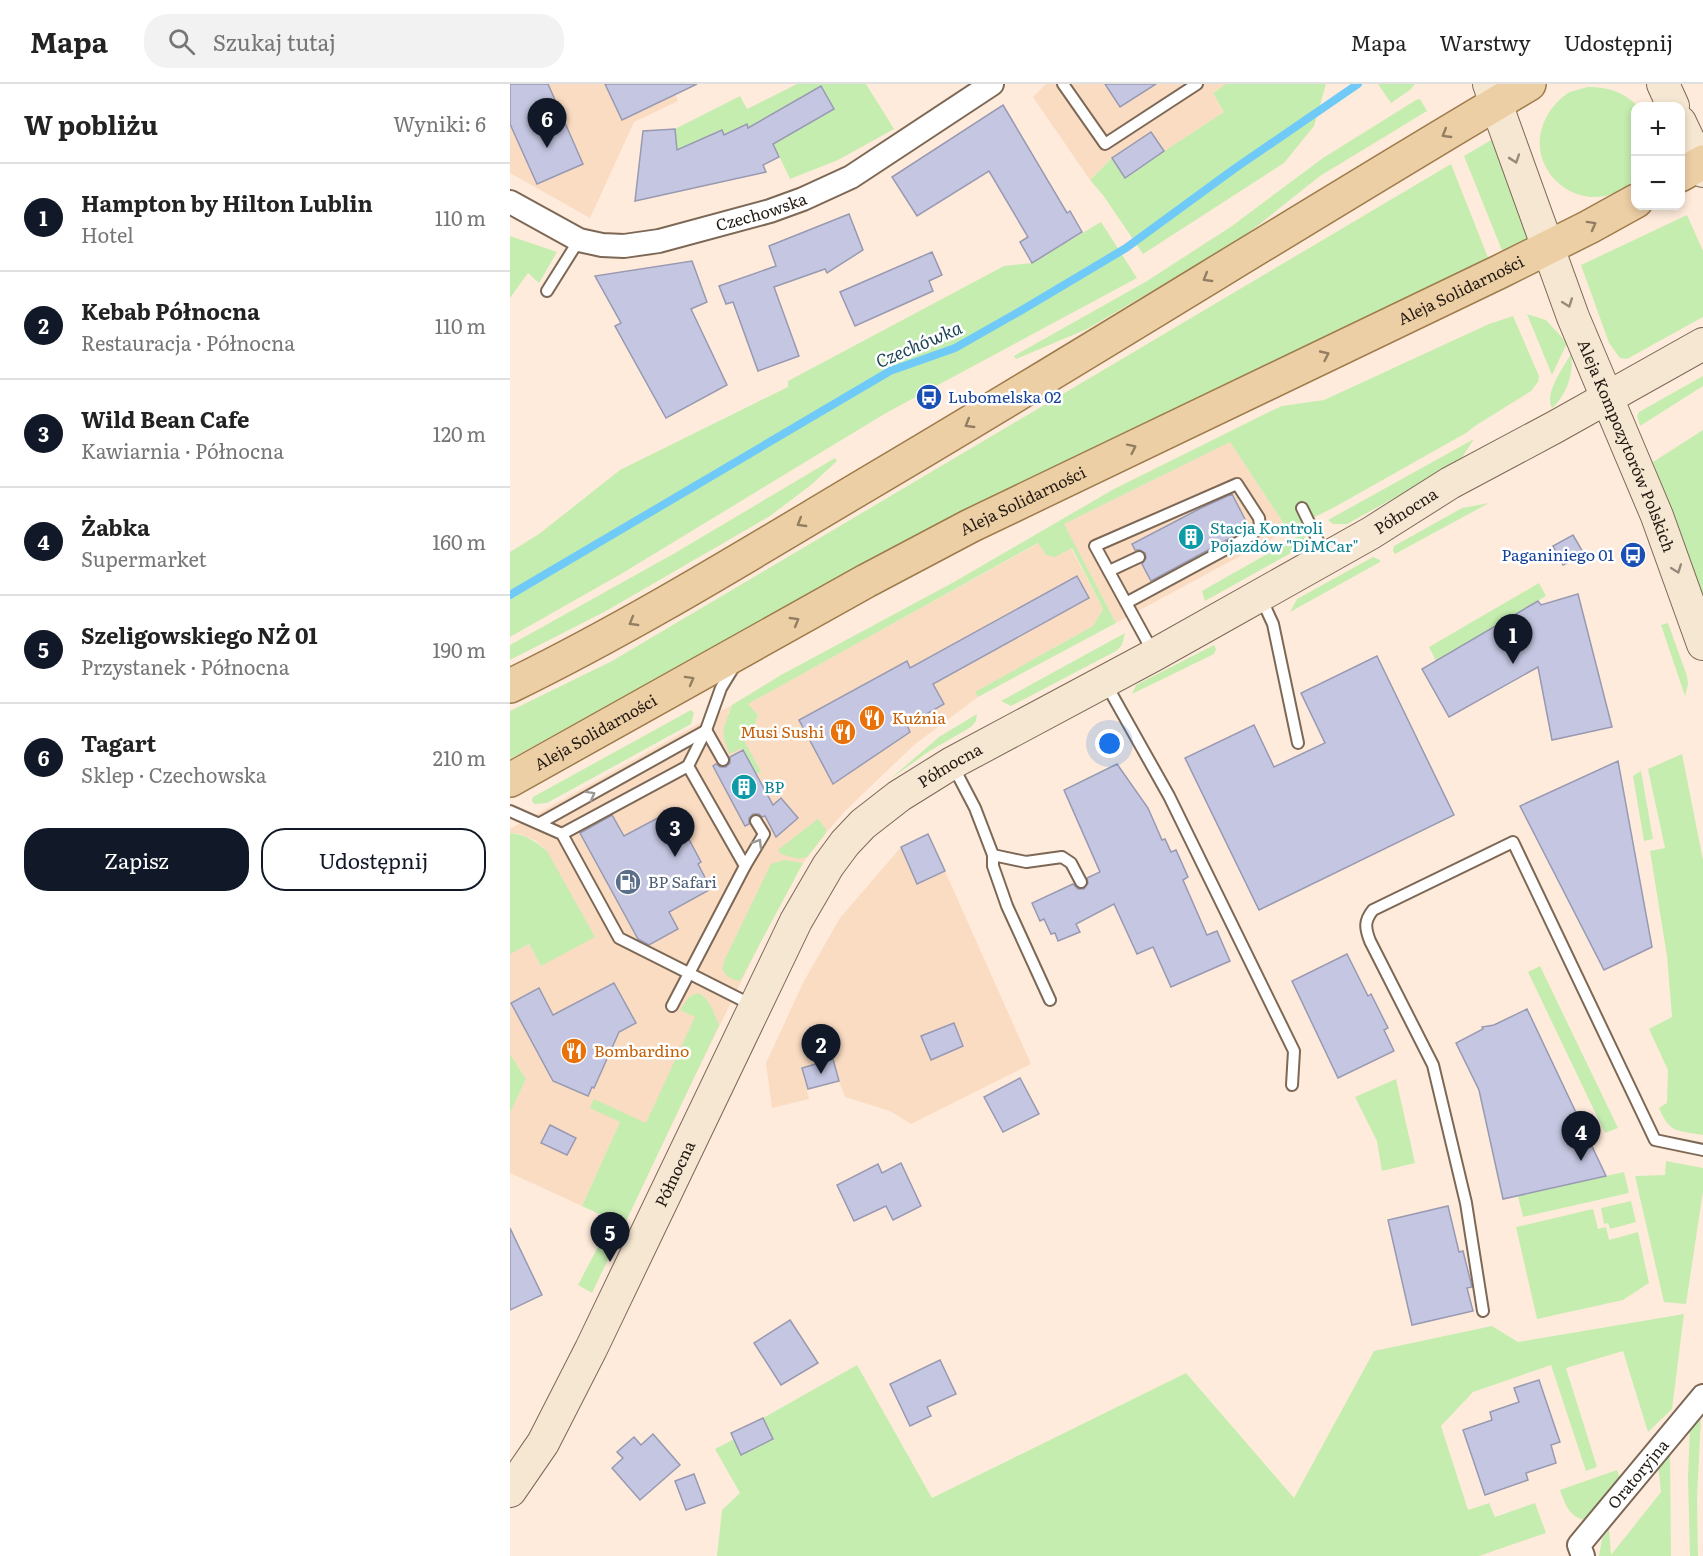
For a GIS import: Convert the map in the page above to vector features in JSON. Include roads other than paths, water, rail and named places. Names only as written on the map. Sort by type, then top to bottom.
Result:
[{"type":"main road","points":[[510,686],[599,641],[957,431],[1492,94],[1529,84]]},
{"type":"main road","name":"Aleja Solidarności","points":[[510,780],[866,580],[970,526],[1548,248],[1631,203]]},
{"type":"street","name":"Czechowska","points":[[510,202],[579,240],[602,245],[624,246],[659,241],[770,211],[851,177],[992,84]]},
{"type":"street","points":[[1663,84],[1671,102]]},
{"type":"street","name":"Aleja Kompozytorów Polskich","points":[[1492,94],[1573,317],[1661,526],[1703,644]]},
{"type":"street","points":[[1685,136],[1697,168]]},
{"type":"street","name":"Północna","points":[[510,1491],[532,1460],[561,1409],[812,892],[845,843],[863,824],[883,807],[952,763],[1154,655],[1327,558],[1450,483],[1703,344]]},
{"type":"street","name":"Oratoryjna","points":[[1578,1552],[1703,1396]]},
{"type":"lane","points":[[1064,84],[1105,144],[1197,84]]},
{"type":"lane","points":[[547,291],[579,240]]},
{"type":"lane","points":[[1126,603],[1252,535],[1260,526],[1259,518],[1243,503],[1237,484],[1095,546],[1154,655]]},
{"type":"lane","points":[[1302,508],[1327,558]]},
{"type":"lane","points":[[1109,571],[1138,557]]},
{"type":"lane","points":[[1260,595],[1273,624],[1298,742]]},
{"type":"lane","points":[[562,834],[688,766],[706,730],[721,688],[744,650]]},
{"type":"lane","points":[[1104,681],[1169,796],[1294,1051],[1292,1085]]},
{"type":"lane","points":[[706,730],[723,760]]},
{"type":"lane","points":[[540,824],[706,730]]},
{"type":"lane","points":[[952,763],[975,808],[993,855],[993,866],[1001,891],[1050,1000]]},
{"type":"lane","points":[[688,766],[745,866]]},
{"type":"lane","points":[[510,811],[562,834],[619,938],[755,1006]]},
{"type":"lane","points":[[672,1006],[764,834],[756,820]]},
{"type":"lane","points":[[1484,1311],[1466,1203],[1433,1065],[1370,941],[1365,927],[1367,918],[1373,910],[1513,842],[1655,1140],[1703,1148]]},
{"type":"lane","points":[[993,855],[1026,862],[1062,857],[1071,863],[1081,882]]},
{"type":"waterway","name":"Czechówka","points":[[510,595],[890,371],[955,348],[1126,248],[1234,169],[1358,84]]},
{"type":"place","name":"Tagart","points":[[547,148]]},
{"type":"place","name":"Lubomelska 02","points":[[929,397]]},
{"type":"place","name":"Stacja Kontroli Pojazdów \"DiMCar\"","points":[[1191,537]]},
{"type":"place","name":"Paganiniego 01","points":[[1633,555]]},
{"type":"place","name":"Hampton by Hilton Lublin","points":[[1513,664]]},
{"type":"place","name":"Kuźnia","points":[[872,718]]},
{"type":"place","name":"Musi Sushi","points":[[843,732]]},
{"type":"place","name":"BP","points":[[744,787]]},
{"type":"place","name":"Wild Bean Cafe","points":[[675,857]]},
{"type":"place","name":"BP Safari","points":[[628,882]]},
{"type":"place","name":"Bombardino","points":[[574,1051]]},
{"type":"place","name":"Kebab Północna","points":[[821,1074]]},
{"type":"place","name":"Żabka","points":[[1581,1161]]},
{"type":"place","name":"Szeligowskiego NŻ 01","points":[[610,1262]]}]
